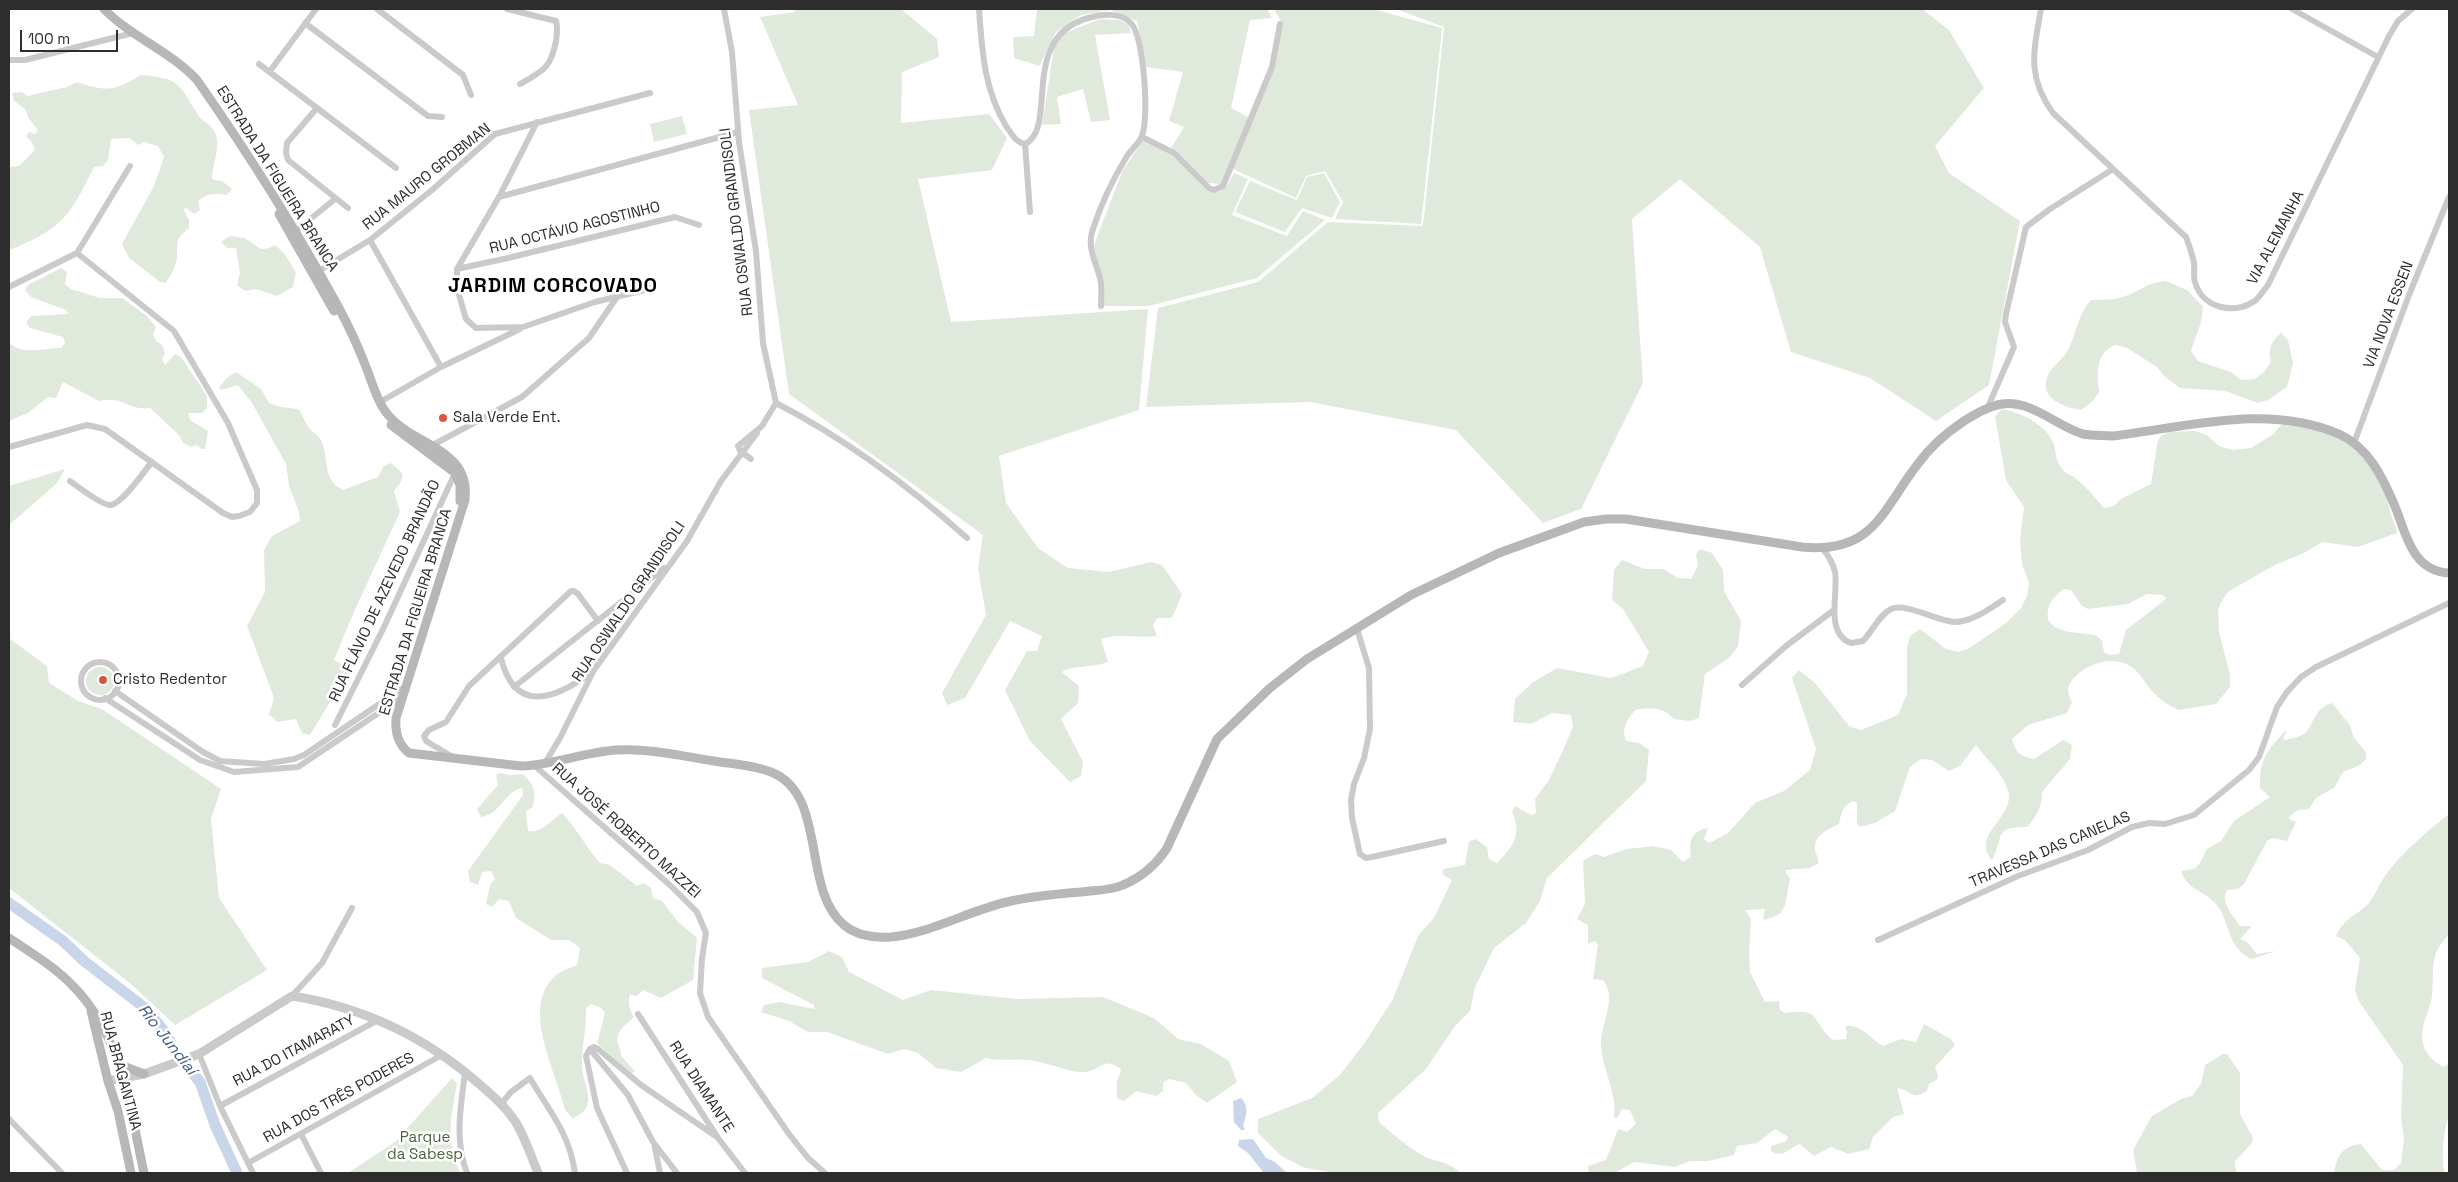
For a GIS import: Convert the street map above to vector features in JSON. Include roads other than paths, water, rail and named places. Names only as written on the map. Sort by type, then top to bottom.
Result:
[{"type":"main road","name":"ESTRADA DA FIGUEIRA BRANCA","points":[[104,9],[133,33],[182,63],[197,80],[261,176],[348,325],[380,402],[396,422],[452,460],[467,485],[465,500],[396,718],[400,744],[409,753],[535,766],[617,750],[663,753],[755,767],[772,772],[786,780],[796,791],[803,806],[824,893],[831,911],[843,925],[858,934],[880,937],[906,935],[1007,902],[1122,886],[1144,873],[1161,858],[1167,848],[1212,748],[1224,731],[1288,673],[1411,596],[1460,571],[1499,553],[1584,522],[1606,519],[1626,519],[1793,546],[1822,548],[1853,540],[1874,526],[1883,517],[1916,465],[1950,430],[1988,408],[2002,404],[2020,405],[2084,434],[2113,436],[2255,418],[2327,430],[2354,442],[2365,453],[2383,480],[2415,555],[2431,569],[2449,573]]},
{"type":"main road","points":[[316,273],[376,404],[386,420],[399,433],[457,470]]},
{"type":"main road","points":[[9,938],[68,982],[88,1005]]},
{"type":"main road","name":"RUA BRAGANTINA","points":[[88,1005],[102,1023],[123,1078],[144,1173]]},
{"type":"main road","name":"RUA BRAGANTINA","points":[[88,1005],[118,1111],[131,1173]]},
{"type":"main road","points":[[118,1064],[144,1074]]},
{"type":"street","points":[[270,71],[316,9]]},
{"type":"street","points":[[378,9],[463,75],[471,95]]},
{"type":"street","points":[[507,9],[556,21],[558,28],[553,58],[540,73],[520,84]]},
{"type":"street","name":"RUA OSWALDO GRANDISOLI","points":[[724,9],[735,77],[738,132],[756,250],[763,343],[776,403]]},
{"type":"street","points":[[979,9],[988,88],[999,114],[1021,144],[1025,144],[1034,138],[1038,126],[1047,62],[1055,39],[1072,25],[1100,15],[1126,18],[1136,29],[1141,50],[1145,95],[1142,137],[1118,173],[1092,232],[1090,244],[1101,283],[1101,306]]},
{"type":"street","name":"VIA ALEMANHA","points":[[2041,9],[2034,51],[2036,79],[2040,96],[2053,112],[2186,237],[2194,264],[2195,282],[2204,298],[2217,307],[2243,306],[2256,300],[2268,285],[2362,94],[2378,57],[2398,21],[2412,9]]},
{"type":"street","points":[[2292,9],[2378,57]]},
{"type":"street","points":[[305,23],[428,116],[442,117]]},
{"type":"street","points":[[1142,137],[1174,152],[1209,188],[1214,190],[1223,186],[1272,68],[1280,24]]},
{"type":"street","points":[[9,60],[25,60],[133,33]]},
{"type":"street","points":[[260,64],[396,168]]},
{"type":"street","name":"RUA MAURO GROBMAN","points":[[316,273],[370,240],[432,190],[495,134],[650,93]]},
{"type":"street","points":[[317,108],[287,143],[286,152],[288,160],[348,208]]},
{"type":"street","points":[[523,327],[476,328],[471,325],[466,320],[457,288],[456,269],[499,197],[537,122]]},
{"type":"street","points":[[499,197],[738,132]]},
{"type":"street","points":[[1025,144],[1030,212]]},
{"type":"street","points":[[9,286],[77,253],[130,166]]},
{"type":"street","points":[[1988,408],[2014,347],[2005,322],[2026,227],[2050,208],[2113,169]]},
{"type":"street","points":[[506,184],[520,192]]},
{"type":"street","name":"VIA NOVA ESSEN","points":[[2354,442],[2409,295],[2449,197]]},
{"type":"street","points":[[293,233],[335,199]]},
{"type":"street","name":"RUA OCTÁVIO AGOSTINHO","points":[[456,269],[675,217],[699,225]]},
{"type":"street","points":[[370,240],[441,367]]},
{"type":"street","points":[[9,447],[87,425],[104,429],[223,513],[232,517],[245,514],[250,512],[257,503],[258,490],[228,423],[174,331],[77,253]]},
{"type":"street","points":[[380,402],[441,367],[523,327],[595,302],[653,288]]},
{"type":"street","points":[[431,446],[522,397],[589,338],[617,297]]},
{"type":"street","points":[[750,459],[743,454],[738,446],[762,426],[776,403],[822,426],[869,458],[967,538]]},
{"type":"street","name":"RUA OSWALDO GRANDISOLI","points":[[545,763],[560,738],[594,670],[610,652],[687,540],[721,481],[743,454],[762,426]]},
{"type":"street","points":[[70,482],[111,505],[119,501],[152,462]]},
{"type":"street","name":"RUA FLÁVIO DE AZEVEDO BRANDÃO","points":[[335,725],[384,627],[457,470]]},
{"type":"street","points":[[1822,548],[1835,570],[1835,621],[1843,638],[1848,642],[1863,642],[1885,614],[1895,607],[1906,608],[1935,619],[1956,622],[1975,617],[2003,600]]},
{"type":"street","points":[[514,687],[669,564]]},
{"type":"street","points":[[456,759],[426,741],[424,736],[429,730],[446,722],[469,686],[571,591],[578,594],[598,621]]},
{"type":"street","name":"TRAVESSA DAS CANELAS","points":[[1878,940],[2018,876],[2088,850],[2132,827],[2149,823],[2165,824],[2194,814],[2249,770],[2259,757],[2277,707],[2287,692],[2301,677],[2316,667],[2449,603]]},
{"type":"street","points":[[1742,685],[1786,646],[1834,610]]},
{"type":"street","points":[[1357,629],[1369,668],[1370,729],[1364,758],[1354,784],[1351,800],[1352,818],[1362,856],[1366,858],[1380,856],[1444,841]]},
{"type":"street","points":[[501,658],[507,678],[514,687],[536,696],[548,697],[574,685],[594,670]]},
{"type":"street","points":[[105,698],[115,691],[118,680],[110,665],[99,662],[88,665],[82,675],[84,691],[94,698],[105,698],[212,766],[234,772],[263,768],[298,767],[405,691]]},
{"type":"street","points":[[115,691],[202,752],[220,761],[263,768],[294,760],[405,691]]},
{"type":"street","name":"RUA JOSÉ ROBERTO MAZZEI","points":[[535,766],[672,887],[696,912],[706,933],[700,993],[708,1017],[789,1134],[808,1158],[825,1173]]},
{"type":"street","points":[[108,1081],[144,1074],[199,1054],[292,996],[322,963],[352,908]]},
{"type":"street","points":[[292,996],[329,1002],[380,1019],[418,1038],[466,1072],[502,1103],[516,1122],[538,1173]]},
{"type":"street","name":"RUA DIAMANTE","points":[[638,1014],[718,1138],[745,1173]]},
{"type":"street","name":"RUA DO ITAMARATY","points":[[220,1106],[380,1019]]},
{"type":"street","points":[[627,1173],[597,1108],[586,1056],[590,1049],[594,1047],[641,1085],[718,1138]]},
{"type":"street","points":[[590,1049],[628,1095],[653,1142],[677,1173]]},
{"type":"street","points":[[199,1054],[220,1106],[253,1173]]},
{"type":"street","name":"RUA DOS TRÊS PODERES","points":[[248,1163],[442,1055]]},
{"type":"street","points":[[466,1072],[458,1133],[462,1158],[468,1173]]},
{"type":"street","points":[[502,1103],[511,1092],[530,1078],[561,1128],[572,1152],[575,1173]]},
{"type":"street","points":[[9,1119],[62,1173]]},
{"type":"street","points":[[302,1134],[321,1173]]},
{"type":"street","points":[[653,1142],[660,1173]]},
{"type":"water","points":[[1241,1098],[1246,1107],[1243,1125],[1245,1130],[1241,1130],[1234,1122],[1233,1101]]},
{"type":"water","points":[[1253,1139],[1266,1158],[1275,1162],[1287,1173],[1264,1173],[1248,1153],[1238,1146],[1239,1140]]},
{"type":"waterway","name":"Rio Jundiaí","points":[[9,903],[63,941],[84,961],[145,1008],[165,1032],[176,1053],[200,1082],[215,1125],[237,1173]]},
{"type":"place","name":"Sala Verde Ent.","points":[[443,418]]},
{"type":"place","name":"Cristo Redentor","points":[[103,680]]},
{"type":"district","name":"JARDIM CORCOVADO","points":[[553,287]]},
{"type":"park label","name":"Parque da Sabesp","points":[[425,1146]]}]
